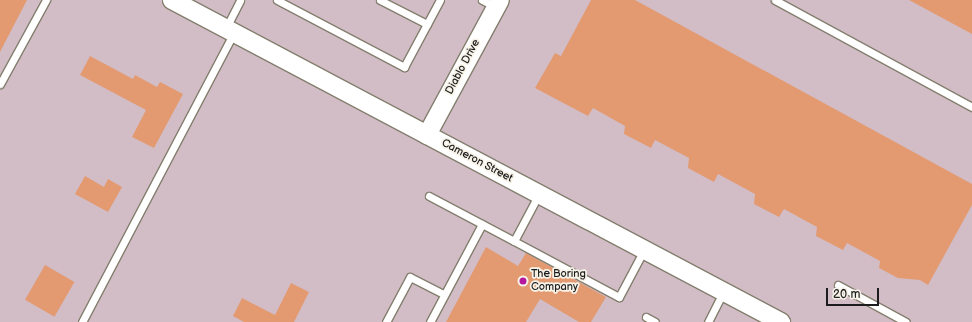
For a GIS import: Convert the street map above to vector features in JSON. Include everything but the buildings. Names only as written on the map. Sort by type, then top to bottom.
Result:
[{"type":"street","name":"Cameron Street","points":[[172,0],[781,322]]},
{"type":"street","name":"Diablo Drive","points":[[427,135],[492,2]]},
{"type":"lane","points":[[0,84],[46,0]]},
{"type":"lane","points":[[82,322],[230,30],[240,0]]},
{"type":"lane","points":[[277,0],[404,67],[440,0]]},
{"type":"lane","points":[[380,0],[427,24]]},
{"type":"lane","points":[[775,0],[972,107]]},
{"type":"lane","points":[[514,241],[539,194]]},
{"type":"lane","points":[[429,196],[619,297],[644,250]]},
{"type":"lane","points":[[430,322],[482,224]]},
{"type":"lane","points":[[386,322],[410,277],[444,294]]},
{"type":"lane","points":[[838,285],[906,322]]},
{"type":"lane","points":[[708,322],[724,292]]},
{"type":"lane","points":[[646,317],[654,322]]},
{"type":"shaded area","points":[[0,0],[972,0],[972,322],[0,322]]},
{"type":"place","name":"The Boring Company","points":[[523,281]]}]
